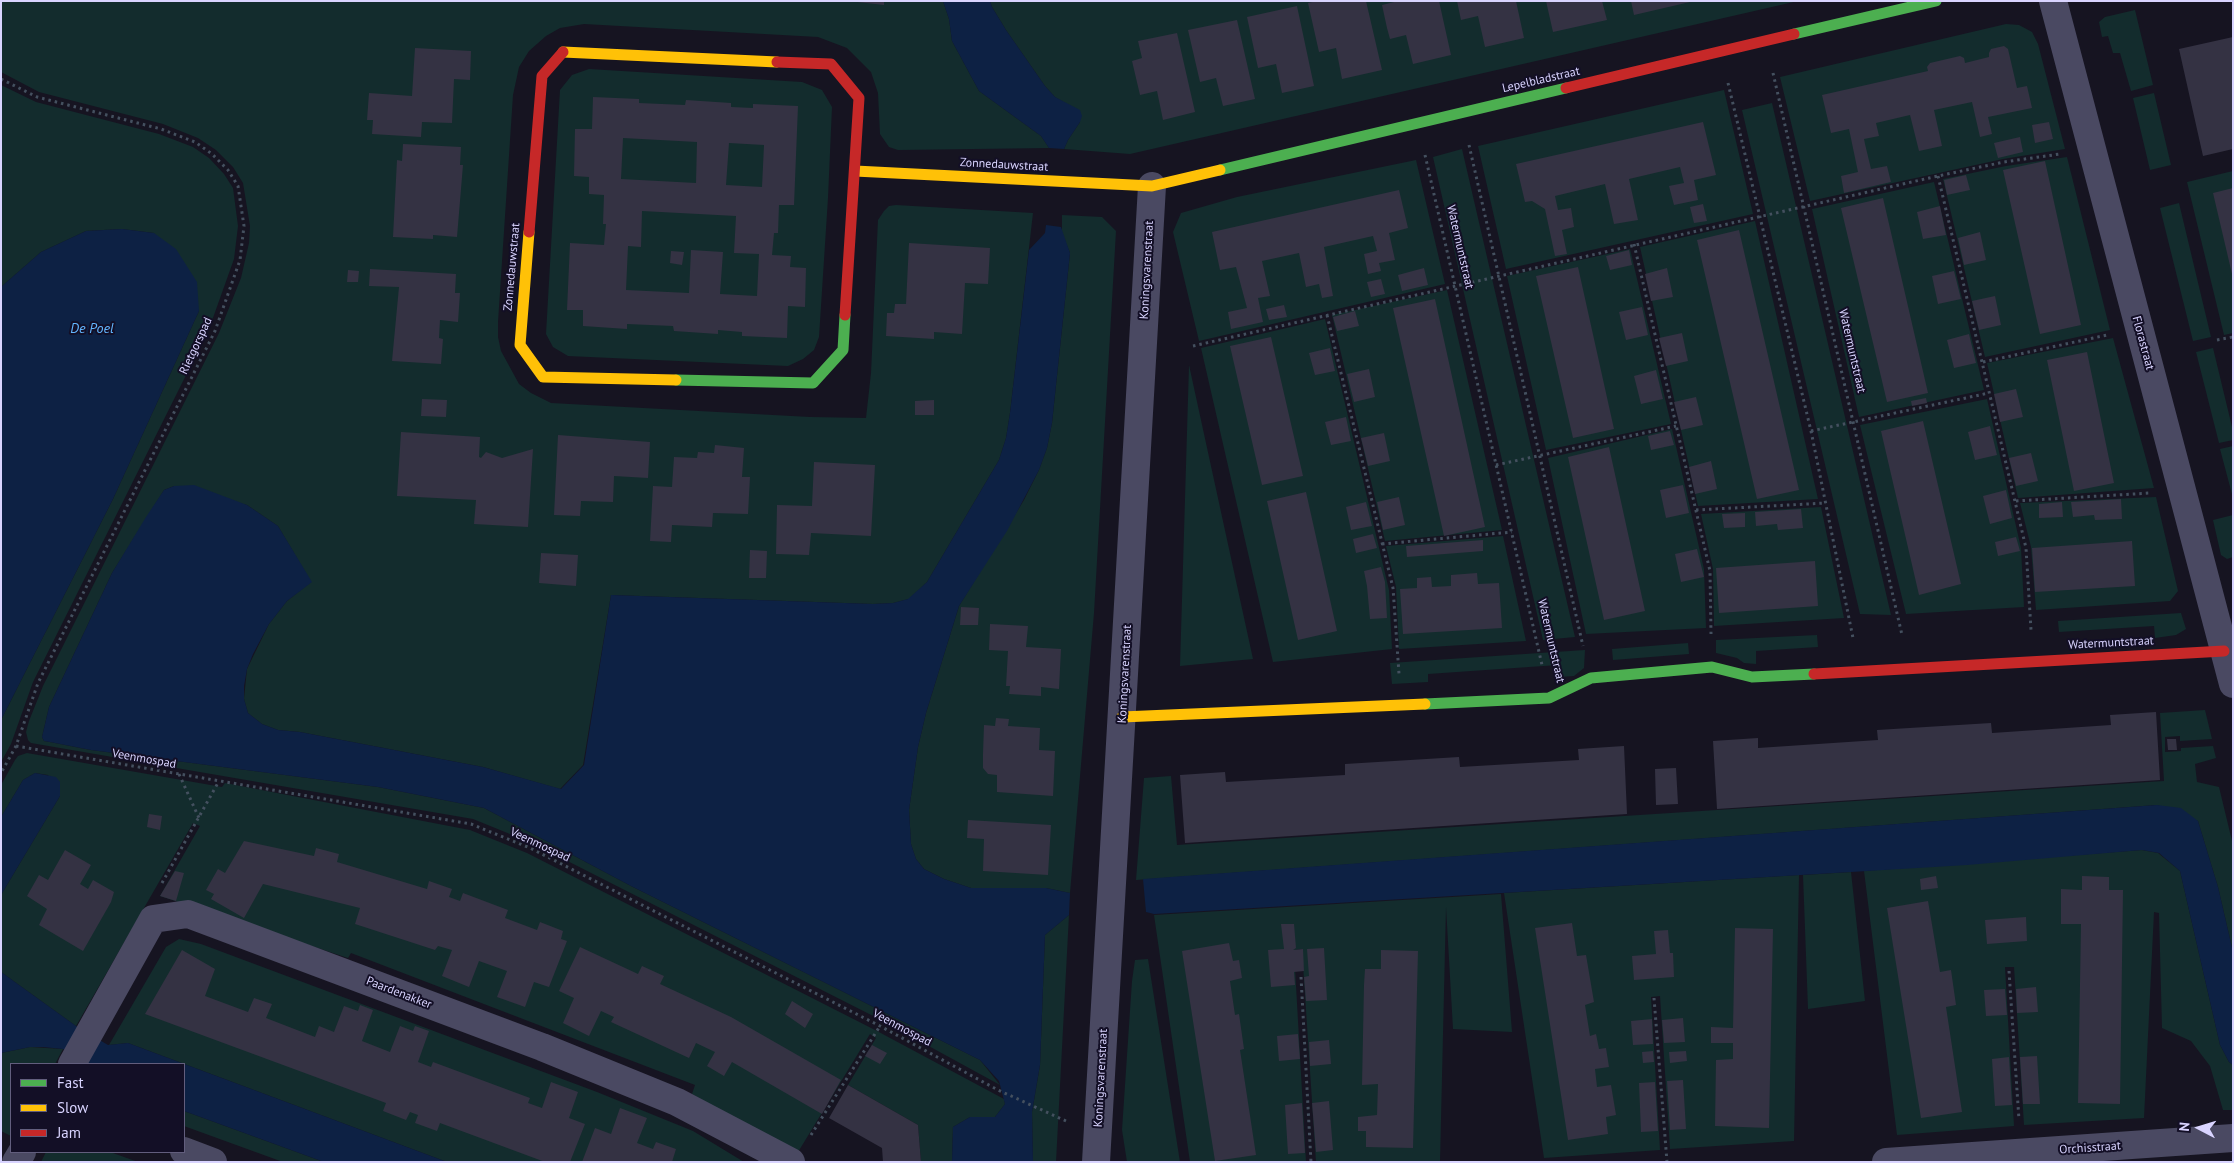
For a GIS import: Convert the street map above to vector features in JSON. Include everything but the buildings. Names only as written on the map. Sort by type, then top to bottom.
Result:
[{"type":"street","name":"Lepelbladstraat","points":[[1152,186],[1936,1]]},
{"type":"street","name":"Florastraat","points":[[2053,1],[2233,684]]},
{"type":"street","name":"Zonnedauwstraat","points":[[563,52],[831,64],[859,98],[855,172],[843,350],[813,383],[542,377],[520,345],[542,76],[563,52]]},
{"type":"street","name":"Zonnedauwstraat","points":[[855,172],[1152,186]]},
{"type":"street","name":"Koningsvarenstraat","points":[[1096,1162],[1152,186]]},
{"type":"street","name":"Watermuntstraat","points":[[1122,717],[1549,698],[1591,678],[1712,667],[1752,677],[2224,651]]},
{"type":"street","name":"Paardenakker","points":[[153,919],[188,914],[542,1047],[677,1102],[791,1162]]},
{"type":"street","points":[[74,1063],[153,919]]},
{"type":"street","name":"Orchisstraat","points":[[1886,1162],[2233,1138]]},
{"type":"street","points":[[185,1151],[213,1162]]},
{"type":"path","name":"Watermuntstraat","points":[[1766,41],[1909,667]]},
{"type":"path","points":[[1720,52],[1761,216],[1811,432],[1859,670]]},
{"type":"path","name":"Rietgorspad","points":[[1,79],[37,97],[161,129],[196,142],[212,154],[228,170],[238,186],[244,226],[240,260],[214,331],[140,483],[38,684],[16,746]]},
{"type":"path","points":[[1462,113],[1591,678]]},
{"type":"path","name":"Watermuntstraat","points":[[1418,123],[1549,698]]},
{"type":"path","points":[[1193,346],[1938,176],[2004,162],[2092,150]]},
{"type":"path","points":[[1938,176],[2026,548],[2032,661]]},
{"type":"path","points":[[1634,244],[1710,571],[1712,667]]},
{"type":"path","points":[[1327,315],[1393,588],[1401,705]]},
{"type":"path","points":[[1983,362],[2139,328]]},
{"type":"path","points":[[2218,340],[2233,337]]},
{"type":"path","points":[[1811,432],[1990,393]]},
{"type":"path","points":[[1496,465],[1676,426]]},
{"type":"path","points":[[2016,502],[2182,491]]},
{"type":"path","points":[[1696,510],[1826,503]]},
{"type":"path","points":[[1382,544],[1512,532]]},
{"type":"path","points":[[1,773],[16,746]]},
{"type":"path","name":"Veenmospad","points":[[16,746],[472,824],[530,848],[880,1026],[998,1090],[1040,1109]]},
{"type":"path","points":[[179,774],[199,818]]},
{"type":"path","points":[[153,919],[155,896],[219,781]]},
{"type":"path","points":[[2010,971],[2021,1152]]},
{"type":"path","points":[[1301,977],[1311,1162]]},
{"type":"path","points":[[1654,998],[1668,1162]]},
{"type":"path","points":[[809,1140],[880,1026]]},
{"type":"green space","points":[[1,1],[943,1],[949,19],[952,41],[979,91],[1041,136],[1049,148],[898,150],[889,147],[880,134],[878,93],[871,72],[847,48],[818,37],[584,24],[560,28],[546,36],[529,51],[519,67],[513,95],[498,322],[498,337],[501,351],[519,384],[531,393],[551,403],[810,417],[866,418],[871,373],[878,220],[884,211],[889,206],[896,205],[1033,213],[1010,413],[1006,438],[999,460],[927,582],[909,599],[893,603],[873,604],[611,595],[583,765],[560,789],[483,767],[300,732],[278,730],[262,724],[248,713],[244,699],[247,669],[269,624],[287,601],[311,582],[278,526],[247,505],[174,486],[164,490],[112,573],[49,707],[42,737],[44,741],[91,750],[378,787],[484,808],[631,886],[980,1060],[1000,1085],[883,1021],[532,843],[473,819],[31,743],[28,740],[26,732],[29,721],[43,686],[219,333],[241,278],[249,243],[250,226],[243,183],[233,167],[216,150],[198,138],[163,124],[39,92],[1,72]]},
{"type":"green space","points":[[990,1],[1798,1],[1130,154],[1064,149],[1080,122],[1063,102],[1055,97],[1045,86],[1006,30]]},
{"type":"green space","points":[[2135,10],[2153,85],[2131,91],[2120,53],[2113,53],[2108,36],[2102,37],[2099,22],[2105,17]]},
{"type":"green space","points":[[2006,24],[2019,25],[2032,32],[2038,44],[2065,149],[2003,159],[1810,201],[1780,77]]},
{"type":"green space","points":[[589,69],[802,82],[822,90],[832,107],[819,337],[814,350],[803,359],[788,366],[568,356],[553,347],[546,334],[560,90],[572,75]]},
{"type":"green space","points":[[1,85],[36,102],[159,134],[193,147],[209,158],[224,174],[233,188],[238,226],[234,259],[209,329],[33,682],[11,744],[1,762],[1,720],[113,499],[199,311],[154,233],[122,229],[86,231],[41,252],[1,287]]},
{"type":"green space","points":[[1724,90],[1753,214],[1506,269],[1478,146]]},
{"type":"green space","points":[[2154,93],[2171,165],[2150,170],[2133,98]]},
{"type":"green space","points":[[1772,103],[1891,615],[1860,614],[1742,110]]},
{"type":"green space","points":[[1462,149],[1575,637],[1543,640],[1433,157]]},
{"type":"green space","points":[[2067,157],[2110,330],[1985,357],[1943,179],[2006,166]]},
{"type":"green space","points":[[1416,160],[1445,284],[1199,341],[1173,232],[1181,213],[1237,197]]},
{"type":"green space","points":[[2233,171],[2233,333],[2224,335],[2187,182]]},
{"type":"green space","points":[[1934,182],[1984,390],[1859,417],[1812,209]]},
{"type":"green space","points":[[2179,203],[2211,337],[2193,341],[2160,208]]},
{"type":"green space","points":[[1062,215],[1102,217],[1116,231],[1094,613],[1070,893],[1046,888],[971,888],[944,879],[924,869],[916,859],[911,844],[909,810],[918,747],[926,713],[959,606],[1024,500],[1039,470],[1047,448],[1052,423],[1070,253],[1062,233]]},
{"type":"green space","points":[[1755,221],[1818,499],[1698,506],[1640,247]]},
{"type":"green space","points":[[1630,249],[1671,424],[1546,450],[1507,276]]},
{"type":"green space","points":[[1447,290],[1502,530],[1385,541],[1332,315]]},
{"type":"green space","points":[[1325,319],[1389,590],[1392,649],[1273,662],[1201,348]]},
{"type":"green space","points":[[2113,338],[2154,488],[2018,498],[1987,363]]},
{"type":"green space","points":[[2213,348],[2233,431],[2233,440],[2219,443],[2196,352]]},
{"type":"green space","points":[[1189,365],[1253,659],[1180,666]]},
{"type":"green space","points":[[1987,399],[2021,548],[2024,607],[1906,614],[1860,425]]},
{"type":"green space","points":[[1672,429],[1704,569],[1706,628],[1586,634],[1548,458]]},
{"type":"green space","points":[[2233,446],[2233,498],[2220,449]]},
{"type":"green space","points":[[2156,497],[2178,591],[2170,601],[2036,610],[2031,547],[2020,503]]},
{"type":"green space","points":[[1821,507],[1844,618],[1714,626],[1713,569],[1701,514]]},
{"type":"green space","points":[[2233,515],[2233,557],[2227,559],[2221,555],[2213,520]]},
{"type":"green space","points":[[1503,536],[1526,641],[1399,649],[1396,587],[1386,546]]},
{"type":"green space","points":[[2181,613],[2186,629],[2176,635],[2155,638],[2154,626],[2059,632],[2058,621]]},
{"type":"green space","points":[[1817,635],[1818,647],[1756,651],[1756,664],[1744,663],[1737,658],[1716,653],[1716,640]]},
{"type":"green space","points":[[1688,643],[1689,654],[1613,660],[1612,649]]},
{"type":"green space","points":[[1585,650],[1584,668],[1574,676],[1560,677],[1558,665],[1428,674],[1428,682],[1392,684],[1390,663]]},
{"type":"green space","points":[[2205,710],[2212,739],[2180,741],[2180,736],[2165,737],[2165,752],[2181,751],[2181,748],[2213,746],[2216,758],[2195,764],[2197,782],[2219,787],[2233,845],[2233,952],[2218,887],[2198,821],[2157,805],[1136,880],[1144,778],[1171,776],[1177,845],[2164,781],[2160,713]]},
{"type":"green space","points":[[27,753],[222,787],[225,783],[470,830],[527,853],[877,1031],[1004,1099],[1005,1104],[995,1117],[970,1117],[953,1127],[952,1162],[921,1162],[918,1125],[848,1085],[876,1038],[870,1034],[795,1157],[692,1094],[695,1085],[351,953],[348,958],[160,896],[200,826],[193,823],[76,1026],[1,972],[1,895],[60,796],[48,775],[35,773],[23,780],[1,817],[1,785],[18,756]]},
{"type":"green space","points":[[2142,850],[2158,853],[2180,871],[2220,1045],[2229,1062],[2233,1065],[2233,1110],[2223,1110],[2210,1066],[2191,1041],[2162,1028],[2159,913],[2154,912],[2144,1118],[2024,1125],[2014,967],[2005,967],[2014,1126],[1897,1135],[1864,871]]},
{"type":"green space","points":[[1851,872],[1865,1001],[1808,1009],[1803,875]]},
{"type":"green space","points":[[1799,875],[1794,1141],[1670,1149],[1660,996],[1651,997],[1660,1150],[1544,1158],[1504,893]]},
{"type":"green space","points":[[1501,894],[1512,1032],[1453,1029],[1446,907],[1440,1162],[1316,1162],[1302,949],[1294,950],[1306,1162],[1190,1162],[1154,915]]},
{"type":"green space","points":[[1069,915],[1056,1162],[1033,1162],[1032,1112],[1040,1065],[1045,935]]},
{"type":"green space","points":[[179,939],[201,944],[597,1092],[693,1131],[744,1162],[447,1162],[128,1043],[109,1045],[166,947]]},
{"type":"green space","points":[[1148,959],[1180,1162],[1127,1162],[1122,1130],[1132,981],[1135,960]]},
{"type":"green space","points":[[30,1047],[63,1049],[56,1063],[10,1063],[10,1136],[1,1131],[1,1053]]},
{"type":"green space","points":[[185,1111],[324,1162],[283,1162],[185,1126]]},
{"type":"green space","points":[[46,1153],[113,1153],[138,1162],[41,1162]]},
{"type":"water","points":[[943,1],[990,1],[1006,30],[1045,86],[1055,97],[1080,110],[1082,116],[1080,122],[1064,149],[1049,148],[1041,136],[979,91],[952,41],[949,19]]},
{"type":"water","points":[[1046,225],[1061,227],[1070,253],[1052,423],[1047,448],[1039,470],[1007,531],[959,606],[926,713],[918,747],[909,810],[911,844],[916,859],[924,869],[944,879],[971,888],[1046,888],[1070,893],[1069,915],[1045,935],[1040,1065],[1032,1112],[1033,1162],[952,1162],[953,1127],[970,1117],[995,1117],[1005,1104],[999,1081],[980,1060],[631,886],[484,808],[378,787],[91,750],[44,741],[42,737],[49,707],[112,573],[164,490],[174,486],[194,485],[247,505],[278,526],[312,582],[287,601],[269,624],[253,654],[247,669],[244,686],[244,699],[248,713],[262,724],[278,730],[300,732],[483,767],[561,789],[584,765],[611,595],[873,604],[893,603],[908,599],[927,582],[999,460],[1006,438],[1010,413],[1029,250],[1045,233]]},
{"type":"water","name":"De Poel","points":[[122,229],[154,233],[176,249],[197,282],[199,311],[113,499],[1,720],[1,287],[41,252],[86,231]]},
{"type":"water","points":[[35,773],[56,777],[60,782],[60,796],[1,895],[1,817],[23,780]]},
{"type":"water","points":[[2157,805],[2181,808],[2198,821],[2218,887],[2233,952],[2233,1065],[2229,1062],[2220,1045],[2180,871],[2159,853],[2142,850],[1967,865],[1154,914],[1146,912],[1143,879]]},
{"type":"water","points":[[1,972],[76,1026],[108,1045],[128,1043],[182,1063],[87,1063],[63,1049],[43,1047],[30,1047],[1,1053]]},
{"type":"water","points":[[185,1064],[447,1162],[324,1162],[185,1111]]},
{"type":"traffic: fast","points":[[1794,34],[1936,1]]},
{"type":"traffic: fast","points":[[1220,170],[1566,88]]},
{"type":"traffic: fast","points":[[676,380],[813,383],[843,350],[845,315]]},
{"type":"traffic: fast","points":[[1425,704],[1549,698],[1591,678],[1712,667],[1752,677],[1814,674]]},
{"type":"traffic: slow","points":[[563,52],[777,62]]},
{"type":"traffic: slow","points":[[855,171],[1152,186],[1220,170]]},
{"type":"traffic: slow","points":[[529,232],[520,345],[543,377],[676,380]]},
{"type":"traffic: slow","points":[[1122,717],[1425,704]]},
{"type":"traffic: jam","points":[[1566,88],[1794,34]]},
{"type":"traffic: jam","points":[[529,232],[542,76],[563,52]]},
{"type":"traffic: jam","points":[[777,62],[831,64],[859,98],[845,315]]},
{"type":"traffic: jam","points":[[1814,674],[2224,651]]}]
